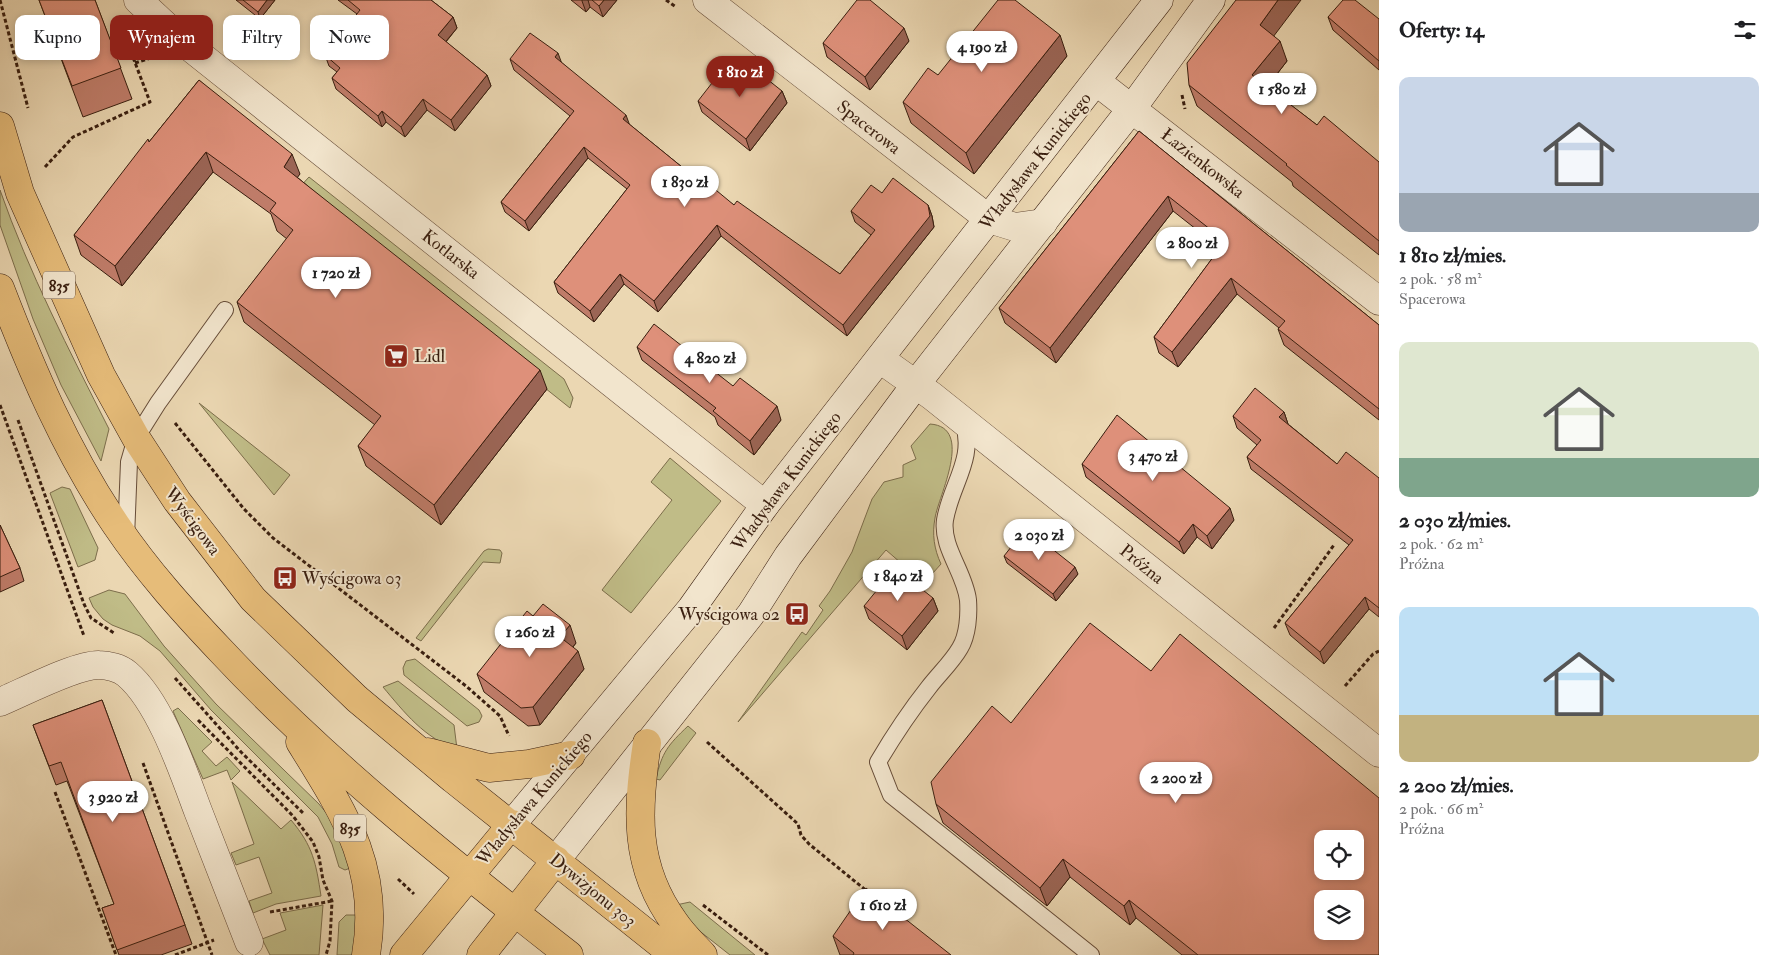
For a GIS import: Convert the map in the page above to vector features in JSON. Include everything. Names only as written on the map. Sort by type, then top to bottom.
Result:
[{"type":"main road","name":"Wyścigowa","points":[[0,126],[24,203],[87,349],[136,438],[177,501],[253,599],[350,692],[416,748],[512,824]]},
{"type":"main road","name":"835","points":[[0,288],[30,365],[59,429],[91,485],[126,540],[188,615],[283,715],[392,813],[470,876]]},
{"type":"main road","name":"835","points":[[283,715],[352,832],[365,871],[370,897],[371,920],[366,955]]},
{"type":"main road","points":[[647,743],[640,788],[640,837],[644,859],[653,888],[675,924],[703,955]]},
{"type":"main road","points":[[416,748],[465,763],[489,768],[536,763],[571,755]]},
{"type":"main road","name":"Władysława Kunickiego","points":[[404,955],[512,824]]},
{"type":"main road","name":"Dywizjonu 303","points":[[512,824],[674,955]]},
{"type":"main road","points":[[481,955],[556,860]]},
{"type":"main road","points":[[470,876],[569,955]]},
{"type":"street","name":"Kotlarska","points":[[138,0],[181,40],[765,505]]},
{"type":"street","name":"Spacerowa","points":[[707,0],[989,219],[1015,227],[1043,223]]},
{"type":"street","name":"Władysława Kunickiego","points":[[512,824],[691,609],[765,505],[1097,82],[1159,0]]},
{"type":"street","points":[[556,860],[751,614],[788,556],[916,384],[1133,108],[1211,0]]},
{"type":"street","name":"Łazienkowska","points":[[1097,82],[1133,108],[1379,301]]},
{"type":"street","name":"Próżna","points":[[880,359],[962,420],[1379,753]]},
{"type":"street","points":[[0,702],[80,668],[98,664],[115,668],[126,674],[141,689],[158,716],[178,760],[249,942]]},
{"type":"lane","points":[[126,540],[129,462],[136,438],[158,403],[225,310]]},
{"type":"lane","points":[[962,420],[968,435],[968,451],[954,486],[945,522],[948,544],[960,572],[968,599],[967,623],[961,647],[900,724],[878,762],[891,795],[1091,955]]},
{"type":"path","points":[[42,170],[73,137],[150,102],[134,60]]},
{"type":"path","points":[[158,403],[244,509],[273,538],[466,686],[500,716]]},
{"type":"path","points":[[0,405],[82,631],[98,664]]},
{"type":"path","points":[[15,412],[84,604],[91,618],[118,635]]},
{"type":"path","points":[[1255,654],[1334,546]]},
{"type":"path","points":[[82,631],[90,635]]},
{"type":"path","points":[[1326,711],[1353,676],[1373,654],[1379,651]]},
{"type":"path","points":[[170,672],[216,725]]},
{"type":"path","points":[[196,718],[294,816],[313,842],[323,880],[332,902],[330,942],[326,955]]},
{"type":"path","points":[[707,742],[798,824],[801,836],[809,844],[870,894]]},
{"type":"path","points":[[142,761],[212,955]]},
{"type":"path","points":[[56,792],[116,955]]},
{"type":"path","points":[[702,904],[768,955]]},
{"type":"path","points":[[175,955],[208,942]]},
{"type":"shaded area","points":[[309,177],[564,379],[573,398],[570,408],[297,190]]},
{"type":"shaded area","points":[[0,190],[37,281],[109,429],[101,461],[61,385],[33,319],[0,225]]},
{"type":"shaded area","points":[[199,403],[290,475],[274,495]]},
{"type":"shaded area","points":[[930,424],[943,428],[950,437],[952,450],[947,480],[937,508],[934,524],[934,541],[941,564],[924,583],[886,550],[738,722],[802,632],[806,635],[823,610],[819,606],[830,591],[852,552],[872,499],[884,482],[903,477],[903,465],[916,459],[911,446]]},
{"type":"shaded area","points":[[670,458],[721,501],[631,613],[602,590],[672,500],[651,482]]},
{"type":"shaded area","points":[[62,487],[70,489],[98,548],[95,560],[78,567],[50,493]]},
{"type":"shaded area","points":[[488,549],[500,550],[502,553],[500,563],[483,562],[421,641],[416,638],[484,551]]},
{"type":"shaded area","points":[[109,590],[125,594],[164,646],[216,704],[319,804],[328,815],[353,867],[345,870],[339,867],[332,844],[318,817],[211,710],[160,651],[140,636],[112,625],[103,619],[93,607],[89,598]]},
{"type":"shaded area","points":[[415,659],[479,710],[482,716],[479,722],[467,726],[404,675],[403,668],[406,661]]},
{"type":"shaded area","points":[[398,681],[454,725],[457,749],[425,732],[407,715],[383,687]]},
{"type":"shaded area","points":[[178,708],[212,742],[202,751],[216,766],[227,757],[240,771],[231,780],[227,770],[203,779],[173,711]]},
{"type":"shaded area","points":[[688,726],[696,733],[660,780],[656,779],[663,755],[675,738]]},
{"type":"shaded area","points":[[232,782],[281,829],[291,820],[309,847],[321,896],[276,904],[253,913],[249,901],[272,893],[259,857],[236,865],[231,853],[254,844]]},
{"type":"shaded area","points":[[690,902],[755,955],[730,955],[697,929],[676,905]]},
{"type":"shaded area","points":[[323,905],[319,955],[270,955],[262,939],[286,930],[280,913]]},
{"type":"shaded area","points":[[346,915],[359,915],[356,955],[337,955],[339,922]]},
{"type":"building","points":[[39,0],[95,0],[110,39],[110,60],[118,60],[121,68],[72,86],[62,60],[100,60],[100,15],[45,15]]},
{"type":"building","points":[[243,0],[267,0],[258,12]]},
{"type":"building","points":[[348,0],[431,0],[453,17],[438,35],[487,75],[451,120],[423,99],[401,127],[382,111],[378,116],[332,78],[340,68],[331,60],[389,60],[389,15],[356,15],[360,10]]},
{"type":"building","points":[[592,0],[604,0],[599,6]]},
{"type":"building","points":[[857,0],[870,0],[904,28],[865,77],[823,43]]},
{"type":"building","points":[[998,0],[1015,0],[1060,35],[966,153],[903,102],[928,68],[938,75]]},
{"type":"building","points":[[1236,0],[1278,0],[1260,25],[1280,41],[1252,75],[1317,125],[1324,116],[1379,162],[1379,241],[1189,85],[1187,63]]},
{"type":"building","points":[[1343,0],[1355,0],[1379,19],[1379,61],[1328,17]]},
{"type":"building","points":[[530,33],[558,53],[555,57],[626,115],[623,119],[709,189],[711,186],[734,205],[737,201],[840,274],[875,230],[851,211],[871,185],[882,193],[893,178],[928,205],[930,216],[843,325],[717,225],[654,301],[620,274],[590,311],[554,282],[630,185],[584,147],[525,221],[501,202],[574,111],[510,59]]},
{"type":"building","points":[[748,64],[782,91],[746,139],[698,101],[726,65],[739,75]]},
{"type":"building","name":"Lidl","points":[[199,80],[292,154],[284,167],[540,370],[434,505],[358,446],[381,416],[237,302],[293,230],[270,211],[276,203],[206,152],[115,266],[74,235],[148,139],[149,142]]},
{"type":"building","points":[[1139,131],[1379,325],[1379,409],[1278,329],[1285,321],[1231,278],[1172,352],[1154,337],[1225,241],[1168,196],[1050,348],[999,308]]},
{"type":"building","points":[[654,324],[733,386],[740,378],[777,406],[750,441],[713,411],[716,408],[637,347]]},
{"type":"building","points":[[1255,388],[1284,412],[1279,417],[1337,464],[1346,452],[1379,478],[1379,608],[1365,597],[1320,652],[1285,623],[1353,540],[1247,457],[1261,440],[1233,416]]},
{"type":"building","points":[[1117,415],[1230,508],[1207,536],[1193,524],[1179,542],[1082,464]]},
{"type":"building","points":[[0,525],[20,568],[0,577]]},
{"type":"building","points":[[1026,528],[1075,567],[1053,594],[1004,556]]},
{"type":"building","points":[[895,568],[933,598],[902,636],[864,606]]},
{"type":"building","points":[[543,604],[570,625],[560,637],[578,651],[533,707],[521,708],[477,674],[527,611],[533,616]]},
{"type":"building","points":[[1090,623],[1151,671],[1180,634],[1379,798],[1379,955],[1198,955],[1129,900],[1124,906],[1063,859],[1040,888],[936,804],[931,782],[992,706],[1011,723]]},
{"type":"building","points":[[102,700],[185,925],[117,950],[102,908],[114,904],[61,762],[49,766],[33,725]]},
{"type":"building","points":[[866,888],[951,955],[853,955],[854,953],[833,936]]},
{"type":"place","name":"Lidl","points":[[396,356]]},
{"type":"place","name":"Wyścigowa 03","points":[[285,578]]},
{"type":"place","name":"Wyścigowa 02","points":[[797,614]]}]
